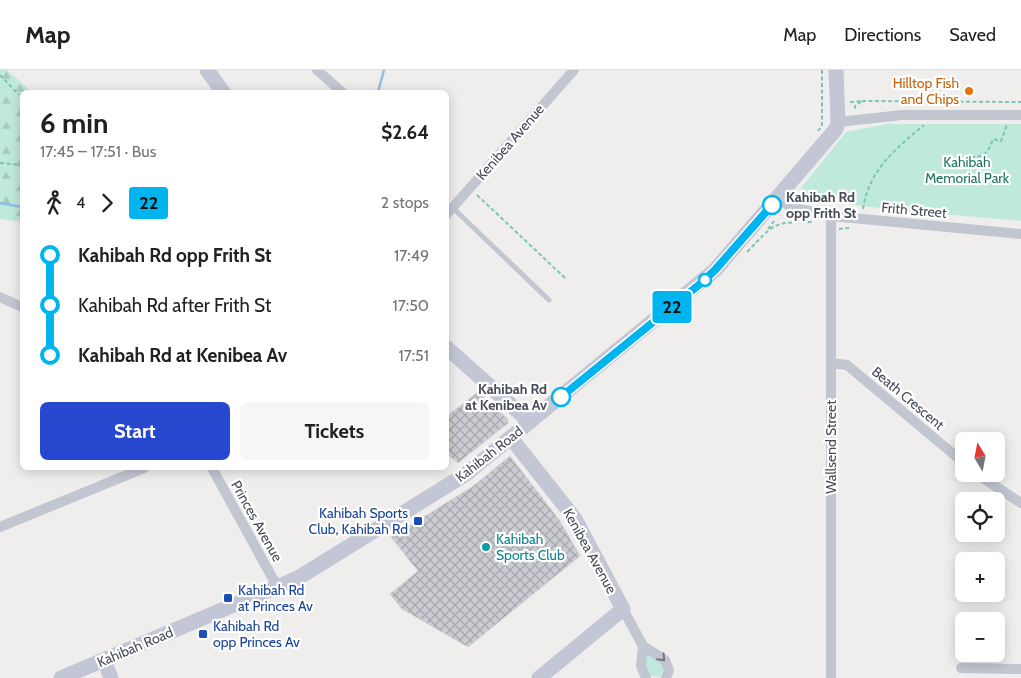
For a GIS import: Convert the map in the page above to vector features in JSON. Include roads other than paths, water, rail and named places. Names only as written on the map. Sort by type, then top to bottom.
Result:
[{"type":"main road","points":[[207,70],[222,90]]},
{"type":"main road","points":[[836,70],[838,122]]},
{"type":"main road","name":"Kahibah Road","points":[[61,678],[278,588],[342,552],[466,474],[715,270],[832,134],[838,122]]},
{"type":"main road","points":[[449,350],[530,422]]},
{"type":"main road","name":"Kenibea Avenue","points":[[510,438],[548,482],[576,519],[623,609]]},
{"type":"main road","points":[[539,678],[623,609]]},
{"type":"main road","points":[[104,660],[111,678]]},
{"type":"street","points":[[317,70],[340,90]]},
{"type":"street","name":"Kenibea Avenue","points":[[449,211],[574,70]]},
{"type":"street","points":[[838,122],[902,115],[1021,115]]},
{"type":"street","name":"Frith Street","points":[[777,198],[791,207],[831,216],[1021,234]]},
{"type":"street","name":"Wallsend Street","points":[[831,216],[831,678]]},
{"type":"street","points":[[0,297],[20,306]]},
{"type":"street","name":"Beath Crescent","points":[[831,363],[847,365],[955,455]]},
{"type":"street","points":[[0,527],[139,470]]},
{"type":"street","name":"Princes Avenue","points":[[213,470],[278,588]]},
{"type":"street","points":[[989,482],[1021,503]]},
{"type":"street","name":"Kenibea Avenue","points":[[623,609],[643,646],[642,666],[646,678]]},
{"type":"street","name":"Kenibea Avenue","points":[[643,646],[658,653],[665,660],[669,670],[666,678]]},
{"type":"street","points":[[961,668],[1021,669]]},
{"type":"lane","points":[[449,211],[549,300]]},
{"type":"waterway","points":[[379,90],[384,70]]},
{"type":"waterway","points":[[0,203],[20,207]]},
{"type":"place","name":"Hilltop Fish and Chips","points":[[969,91]]},
{"type":"place","name":"Kahibah Rd opp Frith St","points":[[772,205]]},
{"type":"place","name":"Kahibah Rd at Kenibea Av","points":[[561,397]]},
{"type":"place","name":"Kahibah Sports Club, Kahibah Rd","points":[[418,521]]},
{"type":"place","name":"Kahibah Sports Club","points":[[486,547]]},
{"type":"place","name":"Kahibah Rd at Princes Av","points":[[228,598]]},
{"type":"place","name":"Kahibah Rd opp Princes Av","points":[[203,634]]},
{"type":"park label","name":"Kahibah Memorial Park","points":[[967,170]]}]
